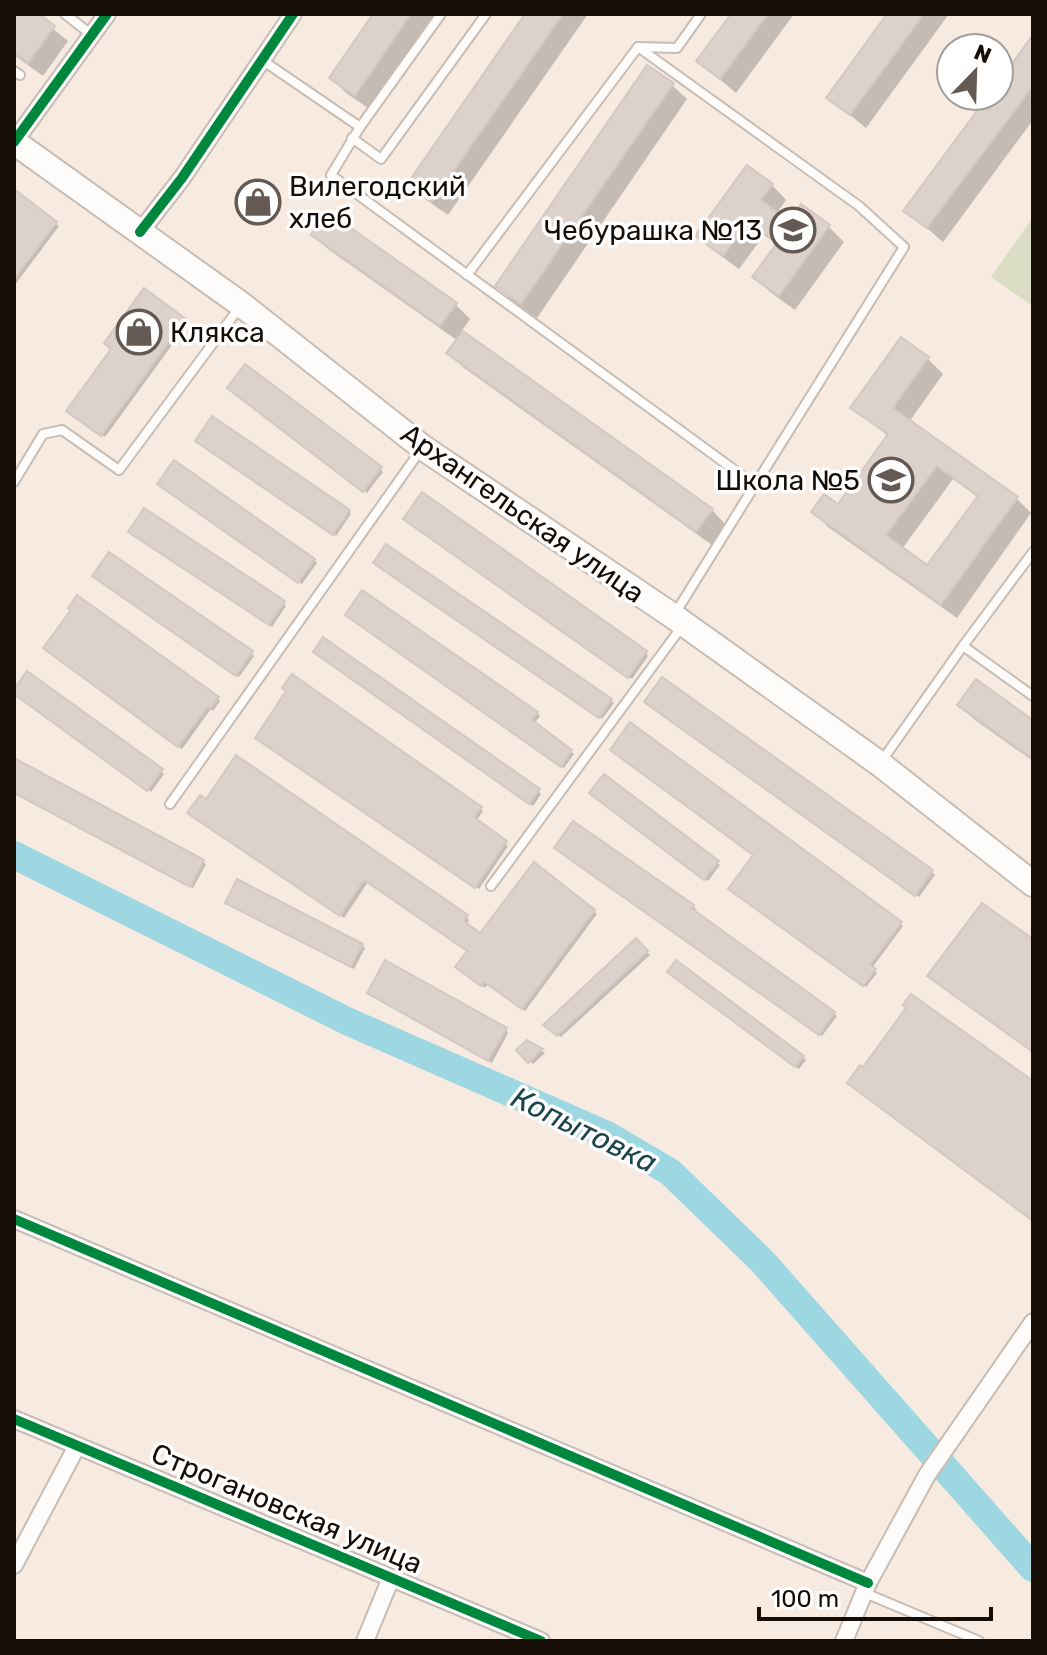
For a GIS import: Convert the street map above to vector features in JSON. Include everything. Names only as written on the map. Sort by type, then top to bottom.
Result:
[{"type":"main road","name":"Архангельская улица","points":[[14,142],[242,305],[422,447],[678,620],[880,764],[1033,884]]},
{"type":"street","points":[[14,142],[107,14]]},
{"type":"street","points":[[140,232],[182,178],[293,14]]},
{"type":"street","points":[[14,1219],[866,1588]]},
{"type":"street","points":[[844,1641],[866,1588],[931,1469],[1033,1322]]},
{"type":"street","name":"Строгановская улица","points":[[14,1419],[541,1641]]},
{"type":"street","points":[[14,1565],[77,1446]]},
{"type":"street","points":[[365,1641],[391,1578]]},
{"type":"lane","points":[[65,14],[92,35]]},
{"type":"lane","points":[[441,14],[352,138],[331,175],[755,485]]},
{"type":"lane","points":[[352,138],[381,159],[486,14]]},
{"type":"lane","points":[[638,47],[677,48],[701,14]]},
{"type":"lane","points":[[467,275],[638,47]]},
{"type":"lane","points":[[491,886],[678,620],[755,485],[904,247],[859,206],[638,47]]},
{"type":"lane","points":[[261,59],[360,127]]},
{"type":"lane","points":[[14,482],[43,434],[62,430],[119,470],[242,305]]},
{"type":"lane","points":[[170,804],[422,447]]},
{"type":"lane","points":[[880,764],[1033,552]]},
{"type":"lane","points":[[963,646],[1033,696]]},
{"type":"lane","points":[[866,1588],[979,1641]]},
{"type":"green space","points":[[1033,217],[1033,306],[991,277]]},
{"type":"building","points":[[14,14],[39,14],[55,26],[28,63],[14,53]]},
{"type":"building","points":[[373,14],[411,14],[355,96],[329,78]]},
{"type":"building","points":[[525,14],[563,14],[432,202],[407,184]]},
{"type":"building","points":[[731,14],[768,14],[720,79],[696,61]]},
{"type":"building","points":[[887,14],[924,14],[850,115],[826,98]]},
{"type":"building","points":[[1033,35],[1033,86],[1015,110],[1015,59]]},
{"type":"building","points":[[647,65],[674,83],[521,304],[495,286]]},
{"type":"building","points":[[976,112],[1014,112],[927,228],[903,211]]},
{"type":"building","name":"Чебурашка №13","points":[[747,165],[773,184],[761,200],[789,221],[801,204],[830,225],[779,296],[752,277],[777,243],[748,222],[723,256],[695,236]]},
{"type":"building","points":[[14,189],[57,222],[14,280]]},
{"type":"building","points":[[327,211],[457,303],[440,326],[311,235]]},
{"type":"building","points":[[144,288],[186,319],[101,436],[66,411],[111,349],[104,343]]},
{"type":"building","points":[[463,331],[713,509],[696,532],[446,353]]},
{"type":"building","name":"Школа №5","points":[[901,337],[929,357],[893,408],[1018,497],[941,605],[811,512],[824,494],[838,504],[888,434],[850,408]],"holes":[[[937,466],[978,496],[927,565],[886,535]]]},
{"type":"building","points":[[245,364],[382,467],[363,492],[227,388]]},
{"type":"building","points":[[212,416],[350,510],[333,535],[195,441]]},
{"type":"building","points":[[174,460],[315,559],[298,583],[157,484]]},
{"type":"building","points":[[422,492],[647,651],[628,678],[403,519]]},
{"type":"building","points":[[144,508],[285,601],[269,625],[128,532]]},
{"type":"building","points":[[386,544],[612,699],[599,718],[373,563]]},
{"type":"building","points":[[109,552],[253,651],[236,676],[92,576]]},
{"type":"building","points":[[362,590],[538,712],[532,720],[572,750],[561,767],[345,615]]},
{"type":"building","points":[[77,595],[219,697],[178,747],[43,648],[71,610],[68,608]]},
{"type":"building","points":[[323,637],[540,789],[529,804],[313,652]]},
{"type":"building","points":[[27,671],[163,769],[147,791],[14,694],[14,689]]},
{"type":"building","points":[[292,674],[482,807],[474,817],[507,841],[475,888],[255,738],[286,691],[282,688]]},
{"type":"building","points":[[662,677],[933,870],[915,896],[644,702]]},
{"type":"building","points":[[976,679],[1033,720],[1033,759],[957,705]]},
{"type":"building","points":[[630,722],[902,922],[870,965],[876,969],[863,986],[728,889],[753,855],[610,750]]},
{"type":"building","points":[[236,755],[468,915],[464,921],[480,933],[534,862],[595,910],[522,1009],[484,982],[481,986],[455,967],[467,951],[364,880],[340,916],[187,813],[200,795],[206,799]]},
{"type":"building","points":[[14,758],[204,860],[190,887],[14,793]]},
{"type":"building","points":[[604,774],[719,861],[704,880],[589,793]]},
{"type":"building","points":[[573,821],[694,905],[691,908],[835,1012],[819,1035],[554,848]]},
{"type":"building","points":[[237,879],[363,944],[351,967],[225,903]]},
{"type":"building","points":[[982,903],[1033,939],[1033,1052],[927,976]]},
{"type":"building","points":[[636,938],[648,951],[557,1036],[543,1025]]},
{"type":"building","points":[[385,960],[507,1028],[488,1061],[367,993]]},
{"type":"building","points":[[676,960],[804,1056],[795,1067],[667,972]]},
{"type":"building","points":[[911,994],[1033,1081],[1033,1221],[847,1083],[860,1065],[863,1067],[906,1008],[903,1005]]},
{"type":"building","points":[[527,1040],[543,1049],[528,1063],[516,1050]]},
{"type":"waterway","name":"Копытовка","points":[[14,855],[349,1022],[607,1135],[670,1172],[762,1261],[1033,1568]]},
{"type":"cycle path","points":[[14,142],[107,14]]},
{"type":"cycle path","points":[[140,232],[182,178],[293,14]]},
{"type":"cycle path","points":[[14,1219],[868,1583]]},
{"type":"cycle path","points":[[14,1419],[541,1641]]},
{"type":"place","name":"Вилегодский хлеб","points":[[258,202]]},
{"type":"place","name":"Чебурашка №13","points":[[793,230]]},
{"type":"place","name":"Клякса","points":[[139,332]]},
{"type":"place","name":"Школа №5","points":[[891,480]]}]
